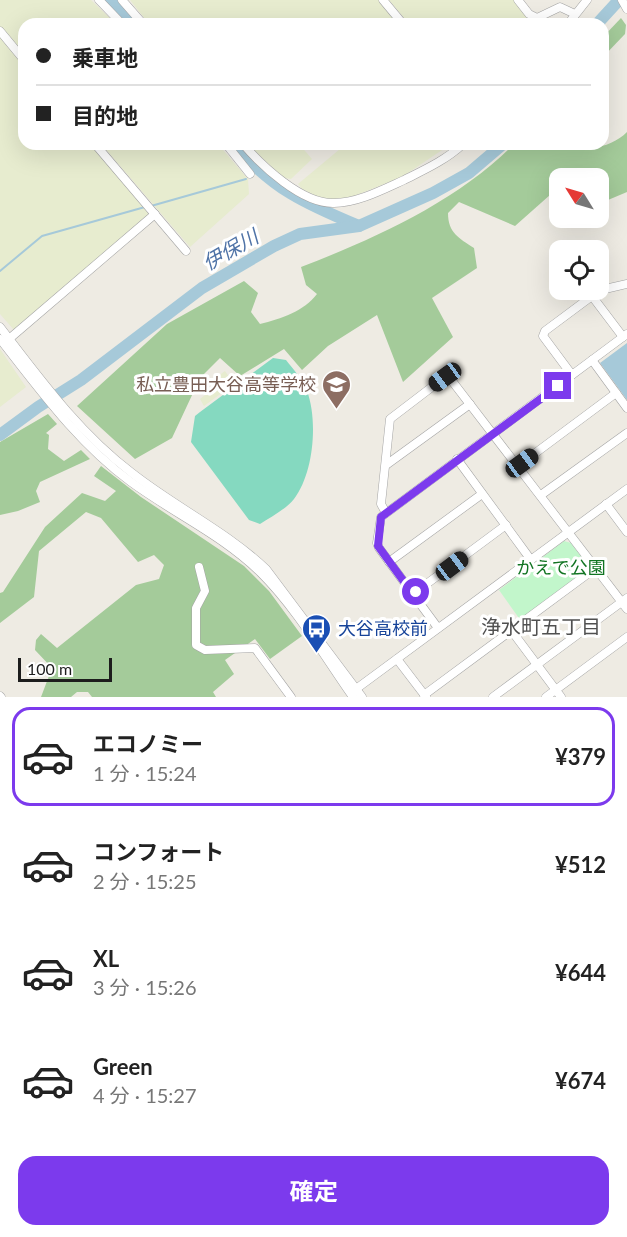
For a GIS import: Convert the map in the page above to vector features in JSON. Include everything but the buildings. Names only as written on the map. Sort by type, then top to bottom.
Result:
[{"type":"street","points":[[99,0],[116,18]]},
{"type":"street","points":[[122,0],[138,18]]},
{"type":"street","points":[[382,0],[398,18]]},
{"type":"street","points":[[518,0],[529,14],[537,18],[560,7],[576,14]]},
{"type":"street","points":[[573,18],[587,0]]},
{"type":"street","points":[[622,0],[627,9]]},
{"type":"street","points":[[0,31],[18,53]]},
{"type":"street","points":[[100,150],[186,251]]},
{"type":"street","points":[[231,150],[250,174]]},
{"type":"street","points":[[249,150],[281,181],[318,200],[334,203],[361,197],[419,173],[454,150]]},
{"type":"street","points":[[9,339],[154,214]]},
{"type":"street","points":[[609,288],[627,284]]},
{"type":"street","points":[[572,375],[543,334],[587,300]]},
{"type":"street","points":[[438,628],[377,543],[380,519],[625,336],[595,300]]},
{"type":"street","points":[[0,327],[85,443],[130,481],[222,542],[261,573],[351,694],[362,697]]},
{"type":"street","points":[[0,339],[40,384]]},
{"type":"street","points":[[592,360],[627,408]]},
{"type":"street","points":[[386,513],[381,505],[390,419],[445,377],[451,378],[624,600],[627,609]]},
{"type":"street","points":[[519,465],[616,393]]},
{"type":"street","points":[[386,465],[470,404]]},
{"type":"street","points":[[541,495],[627,432]]},
{"type":"street","points":[[458,459],[531,560]]},
{"type":"street","points":[[351,694],[627,489]]},
{"type":"street","points":[[389,562],[482,494]]},
{"type":"street","points":[[606,504],[627,532]]},
{"type":"street","points":[[413,594],[506,525]]},
{"type":"street","points":[[199,567],[205,591],[196,608],[196,645],[206,650],[255,648],[291,697]]},
{"type":"street","points":[[397,659],[425,696],[597,567]]},
{"type":"street","points":[[493,697],[624,600]]},
{"type":"street","points":[[511,630],[559,694]]},
{"type":"street","points":[[546,697],[559,694],[627,637]]},
{"type":"green space","points":[[0,0],[91,0],[110,18],[18,18],[18,48],[0,27]]},
{"type":"green space","points":[[130,0],[379,0],[394,18],[144,18]]},
{"type":"green space","points":[[389,0],[514,0],[528,17],[526,18],[404,18]]},
{"type":"green space","points":[[621,18],[626,25],[625,34],[609,51],[609,31]]},
{"type":"green space","points":[[0,36],[18,58],[18,150],[97,150],[149,211],[149,216],[14,330],[0,314]]},
{"type":"green space","points":[[627,132],[627,192],[609,200],[609,168],[549,168],[549,196],[515,226],[459,202],[448,213],[452,230],[474,248],[477,268],[432,298],[453,337],[403,382],[377,315],[328,346],[302,370],[284,349],[240,376],[220,358],[200,378],[172,438],[135,459],[77,406],[167,324],[244,281],[258,293],[251,312],[260,324],[299,310],[317,294],[306,285],[301,267],[386,231],[441,201],[492,165],[508,150],[609,150],[610,143]]},
{"type":"green space","points":[[106,150],[223,150],[248,179],[249,194],[190,247]]},
{"type":"green space","points":[[254,150],[304,150],[312,159],[291,179],[284,178]]},
{"type":"green space","points":[[339,150],[442,150],[402,177],[349,198],[336,201],[320,198],[302,189],[298,184]]},
{"type":"green space","points":[[0,349],[26,387],[0,407]]},
{"type":"green space","points":[[273,358],[286,360],[305,387],[312,416],[312,446],[306,475],[294,499],[260,524],[249,520],[191,442],[195,416]]},
{"type":"green space","points":[[225,371],[234,384],[204,406],[200,399],[214,388],[210,382]]},
{"type":"green space","points":[[48,414],[57,424],[46,433],[49,435],[48,449],[64,461],[81,450],[90,459],[40,482],[36,491],[40,502],[0,515],[0,442]]},
{"type":"green space","points":[[101,466],[141,497],[244,566],[269,591],[302,636],[270,659],[255,639],[225,660],[234,674],[213,692],[216,697],[92,697],[88,692],[77,692],[71,697],[41,697],[52,668],[35,650],[36,640],[41,634],[57,648],[136,585],[159,579],[164,565],[154,555],[138,562],[101,518],[86,512],[39,551],[34,597],[0,623],[0,593],[3,592],[45,527],[82,493],[105,501],[116,491],[94,476]]},
{"type":"green space","name":"かえで公園","points":[[564,541],[571,543],[591,570],[521,621],[499,590]]},
{"type":"water","points":[[627,343],[627,400],[600,363]]},
{"type":"waterway","points":[[111,0],[127,18]]},
{"type":"waterway","name":"伊保川","points":[[602,18],[619,0]]},
{"type":"waterway","points":[[239,150],[262,173],[290,193],[359,226]]},
{"type":"waterway","name":"伊保川","points":[[0,435],[38,407],[81,380],[202,288],[274,246],[300,234],[359,226],[433,193],[469,173],[496,150]]},
{"type":"waterway","points":[[151,206],[246,179]]},
{"type":"waterway","points":[[0,271],[42,236],[145,207]]},
{"type":"place","name":"私立豊田大谷高等学校","points":[[337,410]]},
{"type":"place","name":"大谷高校前","points":[[317,654]]},
{"type":"district","name":"浄水町五丁目","points":[[541,626]]},
{"type":"route","points":[[416,592],[413,594],[379,550],[377,543],[381,517],[558,386]]}]
